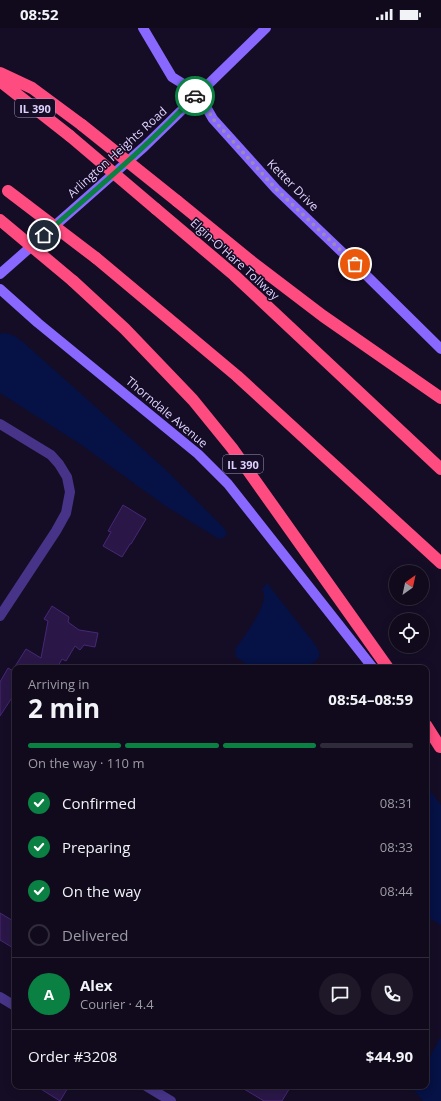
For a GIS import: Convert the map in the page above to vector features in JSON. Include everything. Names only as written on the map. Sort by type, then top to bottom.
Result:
[{"type":"highway","points":[[0,73],[32,88],[82,125],[252,262],[323,316],[441,398]]},
{"type":"highway","name":"Elgin-O'Hare Tollway","points":[[0,81],[70,136],[234,275],[441,469]]},
{"type":"highway","points":[[4,188],[96,258],[238,376],[441,563]]},
{"type":"highway","name":"IL 390","points":[[0,220],[73,281],[125,329],[203,412],[232,448],[386,665]]},
{"type":"highway","points":[[429,730],[440,748]]},
{"type":"street","name":"Ketter Drive","points":[[143,28],[172,77],[198,93],[213,119],[276,189],[366,274],[441,349]]},
{"type":"street","name":"Arlington Heights Road","points":[[0,274],[173,120],[198,93],[266,28]]},
{"type":"street","name":"Thorndale Avenue","points":[[0,289],[38,323],[198,454],[228,484],[371,665]]},
{"type":"street","points":[[0,424],[51,456],[59,464],[67,477],[70,492],[66,513],[56,531],[0,616]]},
{"type":"street","points":[[429,735],[440,748]]},
{"type":"street","points":[[0,997],[12,1004]]},
{"type":"street","points":[[151,1089],[171,1101]]},
{"type":"shaded area","points":[[0,334],[11,334],[26,344],[164,468],[224,528],[227,534],[223,538],[219,539],[164,505],[80,444],[0,393]]},
{"type":"shaded area","points":[[267,583],[317,647],[320,654],[318,659],[312,664],[248,665],[236,657],[235,649],[258,615],[264,600],[264,593],[262,589]]},
{"type":"shaded area","points":[[429,789],[441,805],[441,925],[429,918]]},
{"type":"shaded area","points":[[441,1037],[441,1101],[423,1101],[414,1090],[429,1089],[429,1058]]},
{"type":"building","points":[[123,505],[146,519],[122,557],[103,546],[111,532],[108,531]]},
{"type":"building","points":[[52,606],[69,617],[68,622],[79,630],[98,633],[95,647],[84,645],[80,650],[75,646],[66,661],[62,659],[59,665],[16,665],[26,649],[41,658],[48,621],[44,619]]},
{"type":"building","points":[[8,668],[12,670],[12,698],[0,716],[0,682]]},
{"type":"building","points":[[0,913],[12,920],[12,947],[0,940]]},
{"type":"building","points":[[41,1089],[67,1089],[60,1101]]},
{"type":"building","points":[[244,1089],[289,1089],[282,1101],[264,1101]]},
{"type":"way so far","points":[[195,96],[198,93],[213,119],[276,189],[355,264]]},
{"type":"route","points":[[44,235],[173,120],[195,96]]}]
